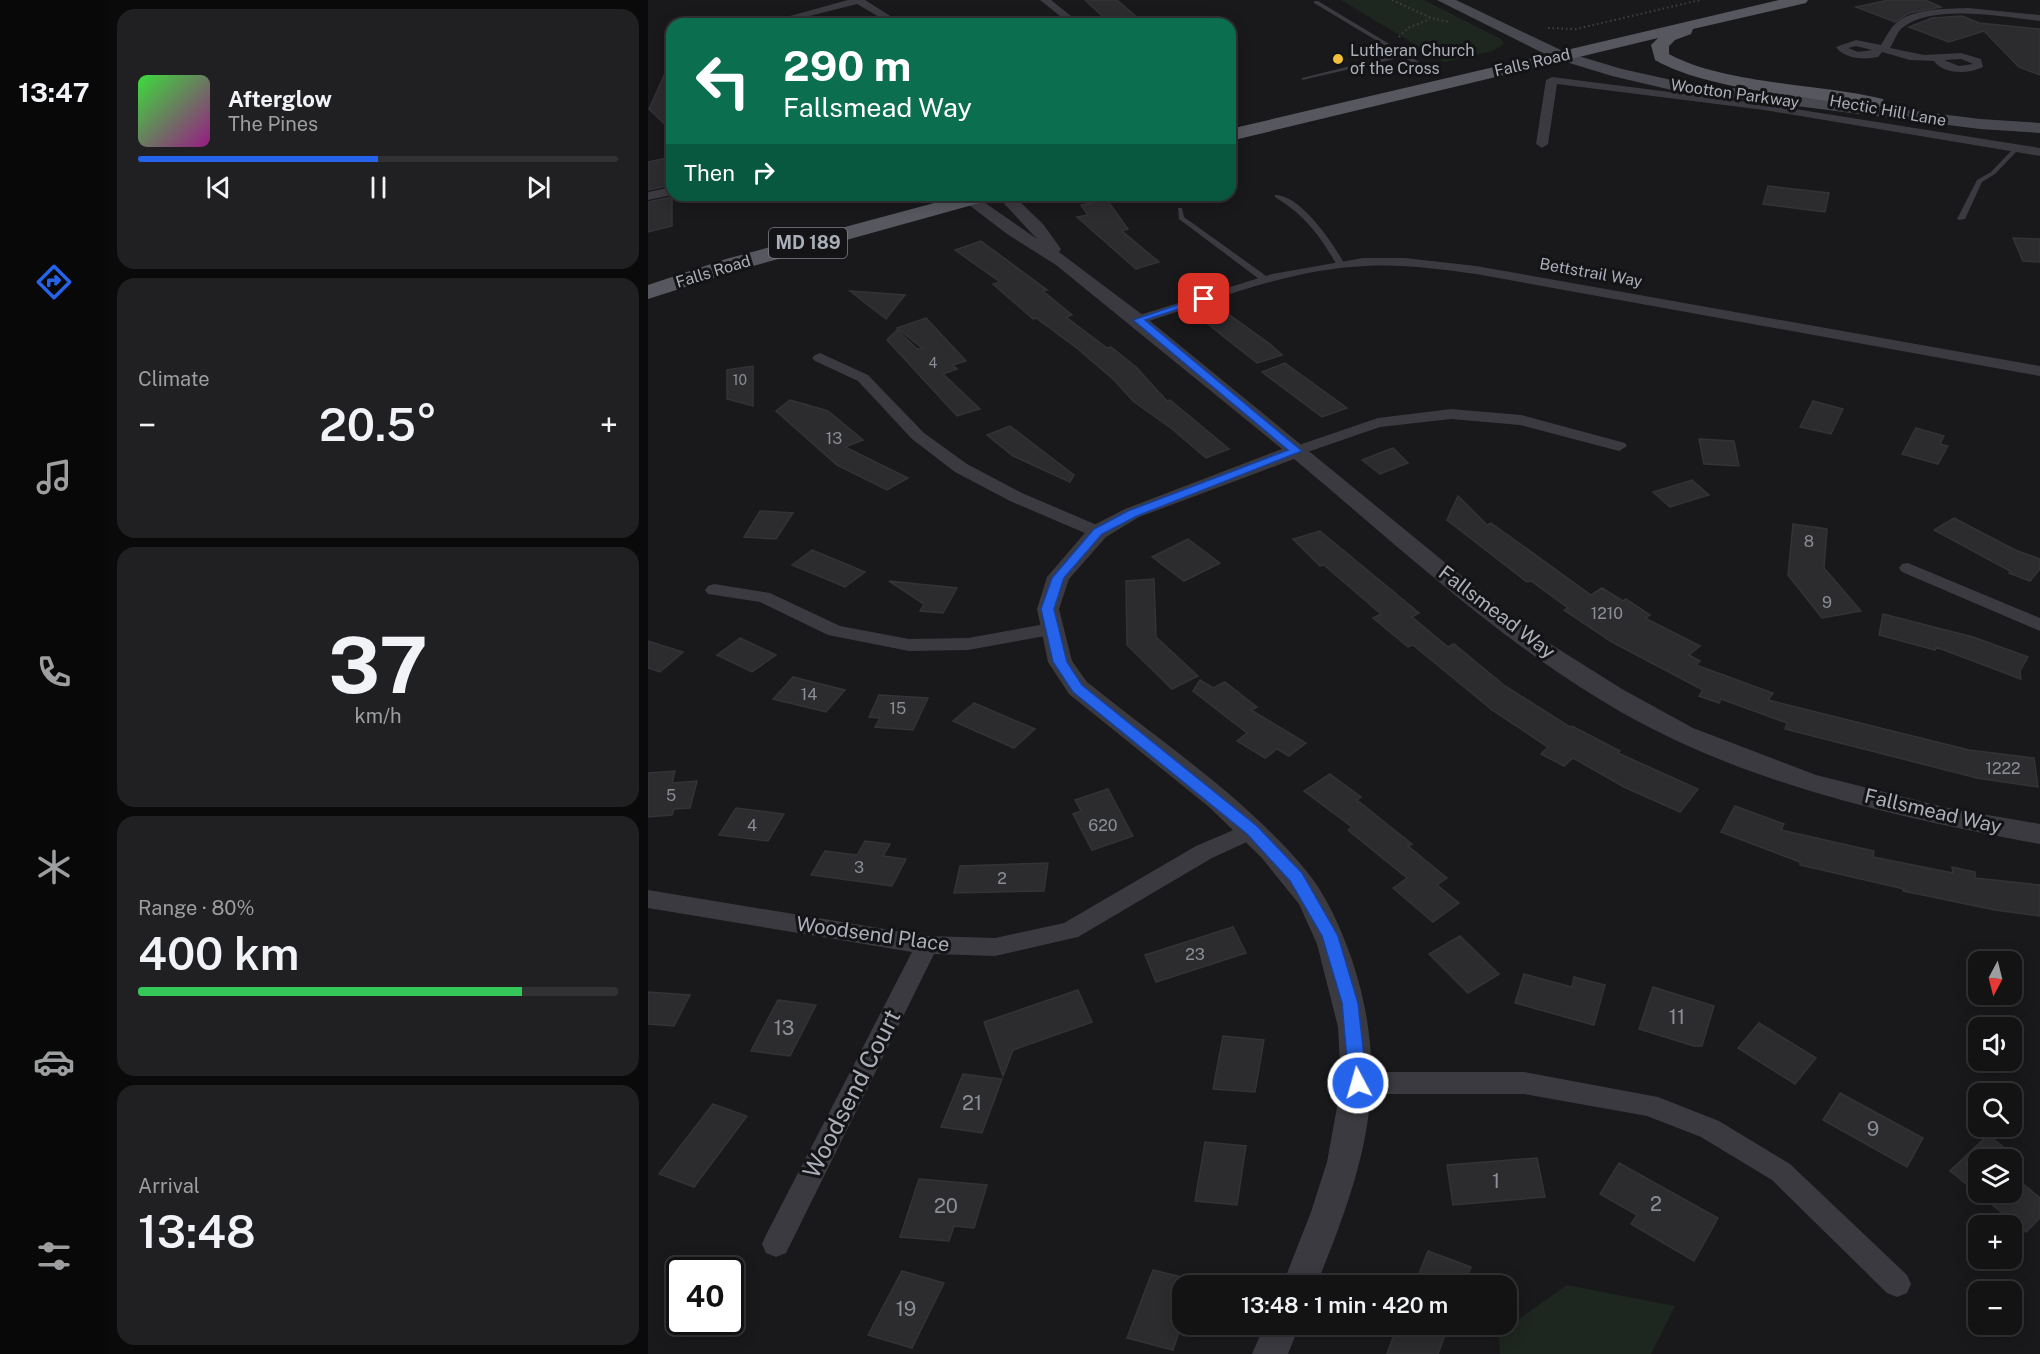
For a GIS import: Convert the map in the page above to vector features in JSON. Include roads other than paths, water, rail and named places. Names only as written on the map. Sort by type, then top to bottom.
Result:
[{"type":"main road","points":[[1444,0],[1539,38]]},
{"type":"main road","points":[[1474,0],[1539,38]]},
{"type":"main road","name":"Falls Road","points":[[1236,133],[1736,0]]},
{"type":"main road","name":"Falls Road","points":[[1236,117],[1431,71],[1539,38],[1560,48],[1588,50],[1800,0]]},
{"type":"main road","points":[[1715,20],[1662,41],[1659,49],[1661,56],[1676,66],[1688,70],[1876,102]]},
{"type":"main road","name":"Wootton Parkway","points":[[1560,48],[1618,73],[1736,95],[1980,124],[2040,126]]},
{"type":"main road","name":"Wootton Parkway","points":[[1588,50],[1633,65],[1700,78],[2040,126]]},
{"type":"main road","name":"Falls Road","points":[[648,270],[895,201]]},
{"type":"main road","name":"Falls Road","points":[[648,292],[734,264],[960,201]]},
{"type":"street","points":[[789,18],[859,0],[888,18]]},
{"type":"street","points":[[1045,0],[1068,18]]},
{"type":"street","points":[[1938,59],[1881,49],[1898,26],[1939,13],[1978,11],[2040,18]]},
{"type":"street","name":"Hectic Hill Lane","points":[[1542,144],[1552,80],[1787,110],[2040,152]]},
{"type":"street","points":[[648,196],[666,192]]},
{"type":"street","name":"Fallsmead Way","points":[[979,201],[1013,231],[1062,261],[1138,320],[1517,633],[1613,695],[1684,734],[1810,782],[1948,818],[2040,834]]},
{"type":"street","name":"Fallsmead Way","points":[[1010,201],[1037,227],[1062,261]]},
{"type":"street","name":"Bettstrail Way","points":[[1138,320],[1290,273],[1362,262],[1417,262],[1476,270],[2040,371]]},
{"type":"street","points":[[820,358],[863,378],[918,436],[961,468],[1016,496],[1098,532]]},
{"type":"street","points":[[1304,1275],[1318,1240],[1350,1141],[1358,1083],[1350,1003],[1330,936],[1296,877],[1252,830],[1078,688],[1060,662],[1047,609],[1058,578],[1098,532],[1132,513],[1296,451],[1378,423],[1416,416],[1451,414],[1521,420],[1619,446]]},
{"type":"street","points":[[1908,568],[2040,625]]},
{"type":"street","points":[[714,590],[764,597],[835,630],[909,645],[968,644],[1051,629]]},
{"type":"street","name":"Woodsend Place","points":[[648,899],[927,945],[995,947],[1070,932],[1204,852],[1252,830]]},
{"type":"street","name":"Woodsend Court","points":[[776,1244],[927,945]]},
{"type":"street","points":[[1358,1083],[1524,1083],[1649,1105],[1710,1129],[1781,1173],[1897,1284]]},
{"type":"street","points":[[1270,1354],[1278,1335]]},
{"type":"lane","points":[[1316,2],[1431,71]]},
{"type":"lane","points":[[1304,79],[1404,56]]},
{"type":"lane","points":[[1961,219],[1979,181],[1993,173],[2016,149]]},
{"type":"lane","points":[[1277,196],[1292,204],[1321,230],[1341,265]]},
{"type":"lane","points":[[1180,209],[1180,218],[1266,280]]},
{"type":"place","name":"Lutheran Church of the Cross","points":[[1338,59]]}]
